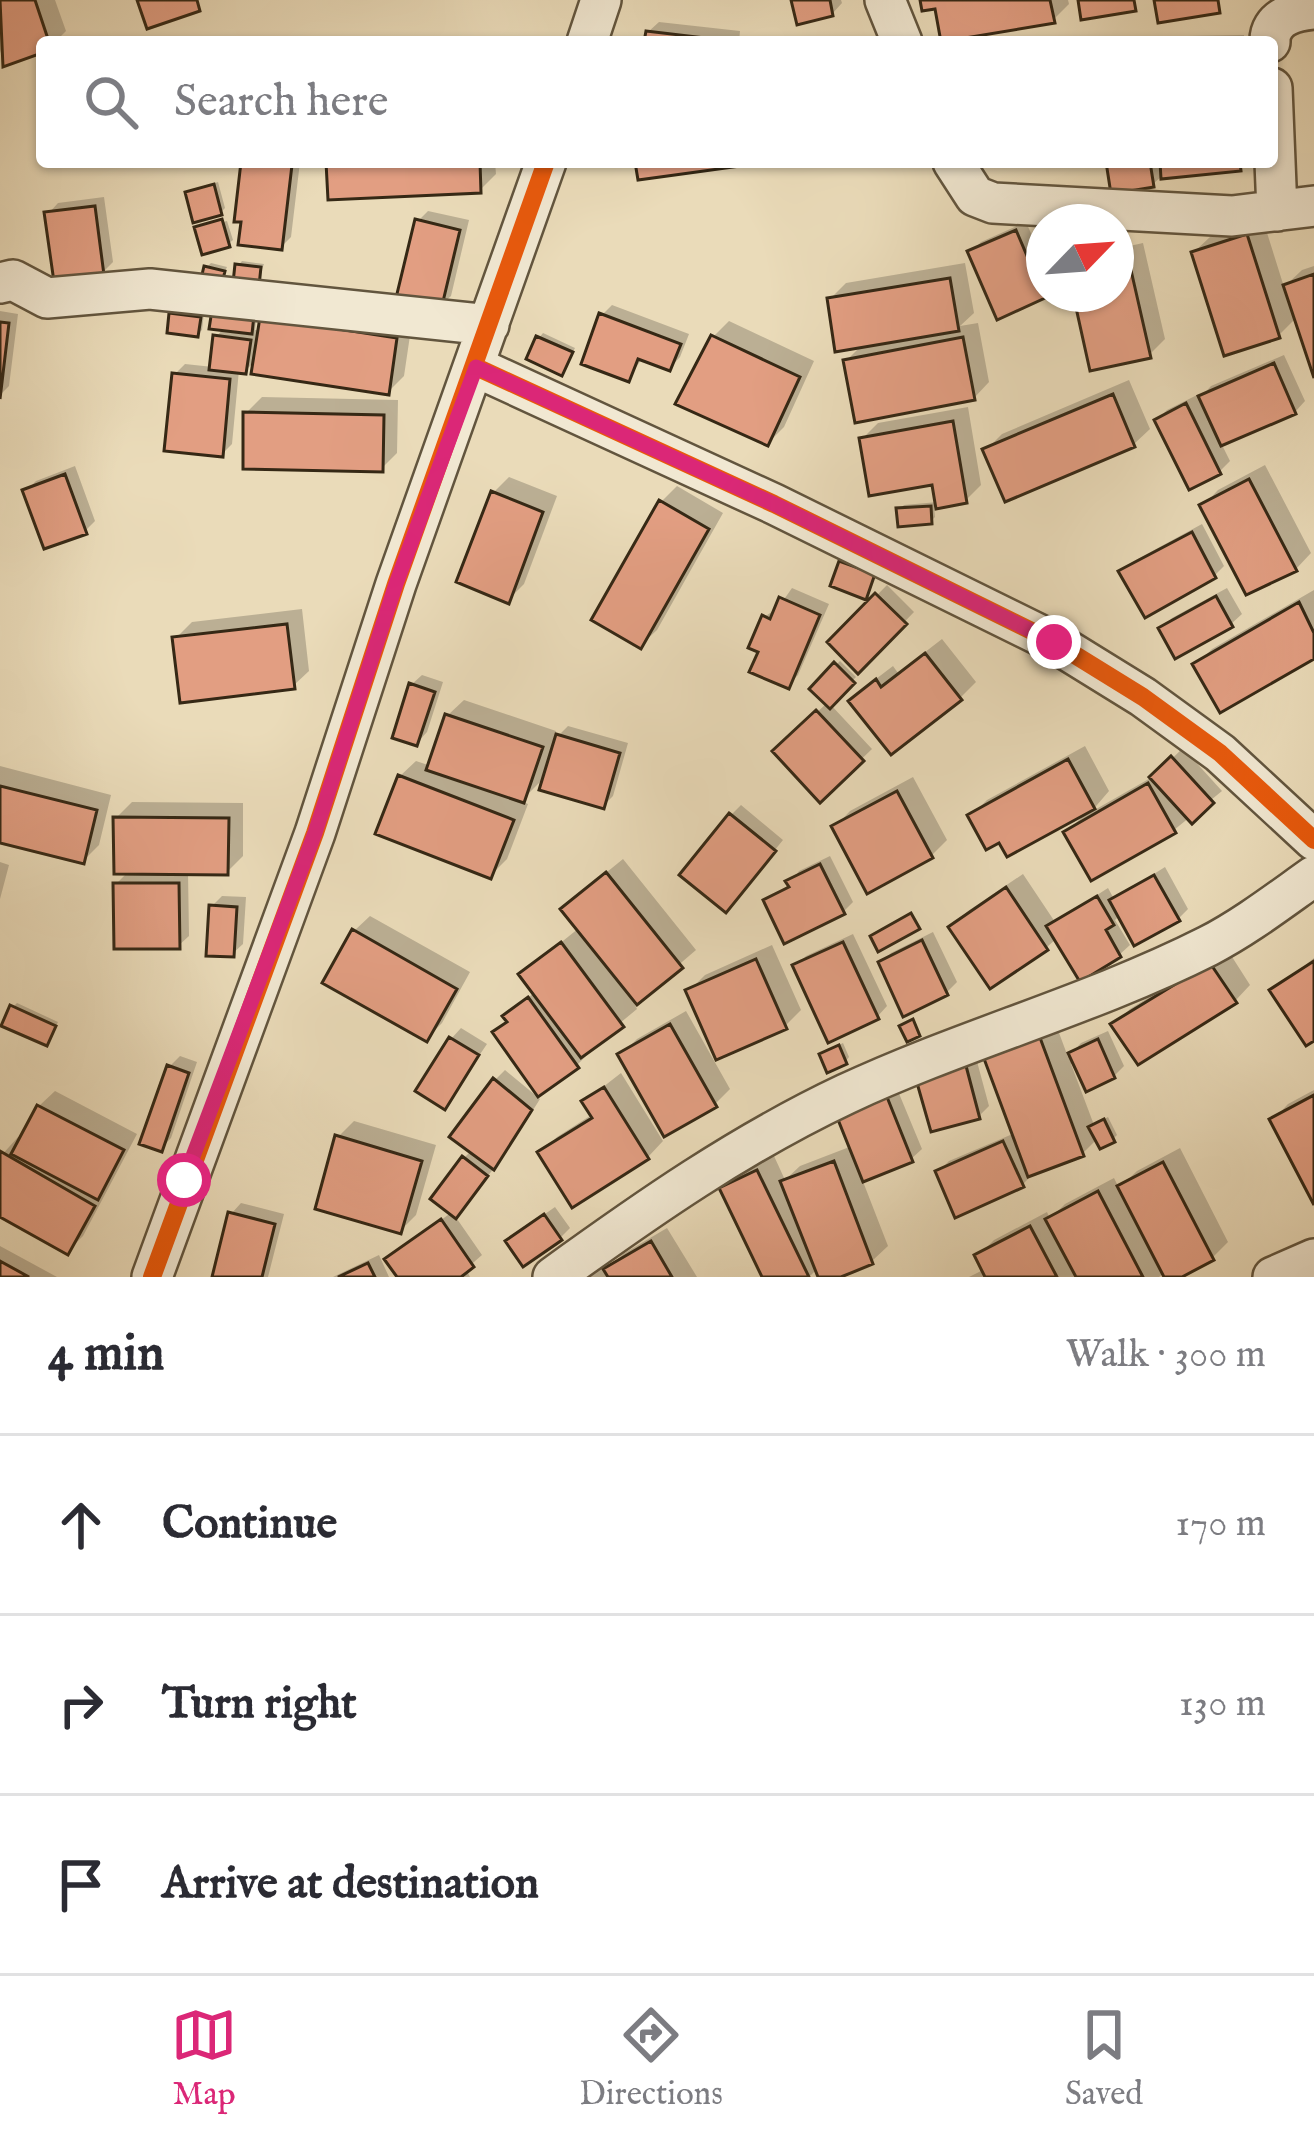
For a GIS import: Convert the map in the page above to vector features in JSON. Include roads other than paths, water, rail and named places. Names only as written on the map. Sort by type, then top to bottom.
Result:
[{"type":"street","points":[[589,36],[601,0]]},
{"type":"street","points":[[885,0],[900,36]]},
{"type":"street","points":[[1270,36],[1277,21],[1314,8]]},
{"type":"street","points":[[957,168],[975,196],[993,203],[1232,216],[1296,208],[1278,118]]},
{"type":"street","points":[[152,1277],[315,833],[396,584],[544,168]]},
{"type":"street","points":[[4,272],[47,298],[150,289],[489,325]]},
{"type":"street","points":[[476,367],[796,514],[1054,642],[1143,697],[1220,753],[1314,840]]},
{"type":"street","points":[[553,1277],[668,1194],[752,1142],[849,1093],[1059,1012],[1210,945],[1314,876]]},
{"type":"street","points":[[1273,1277],[1314,1259]]}]
